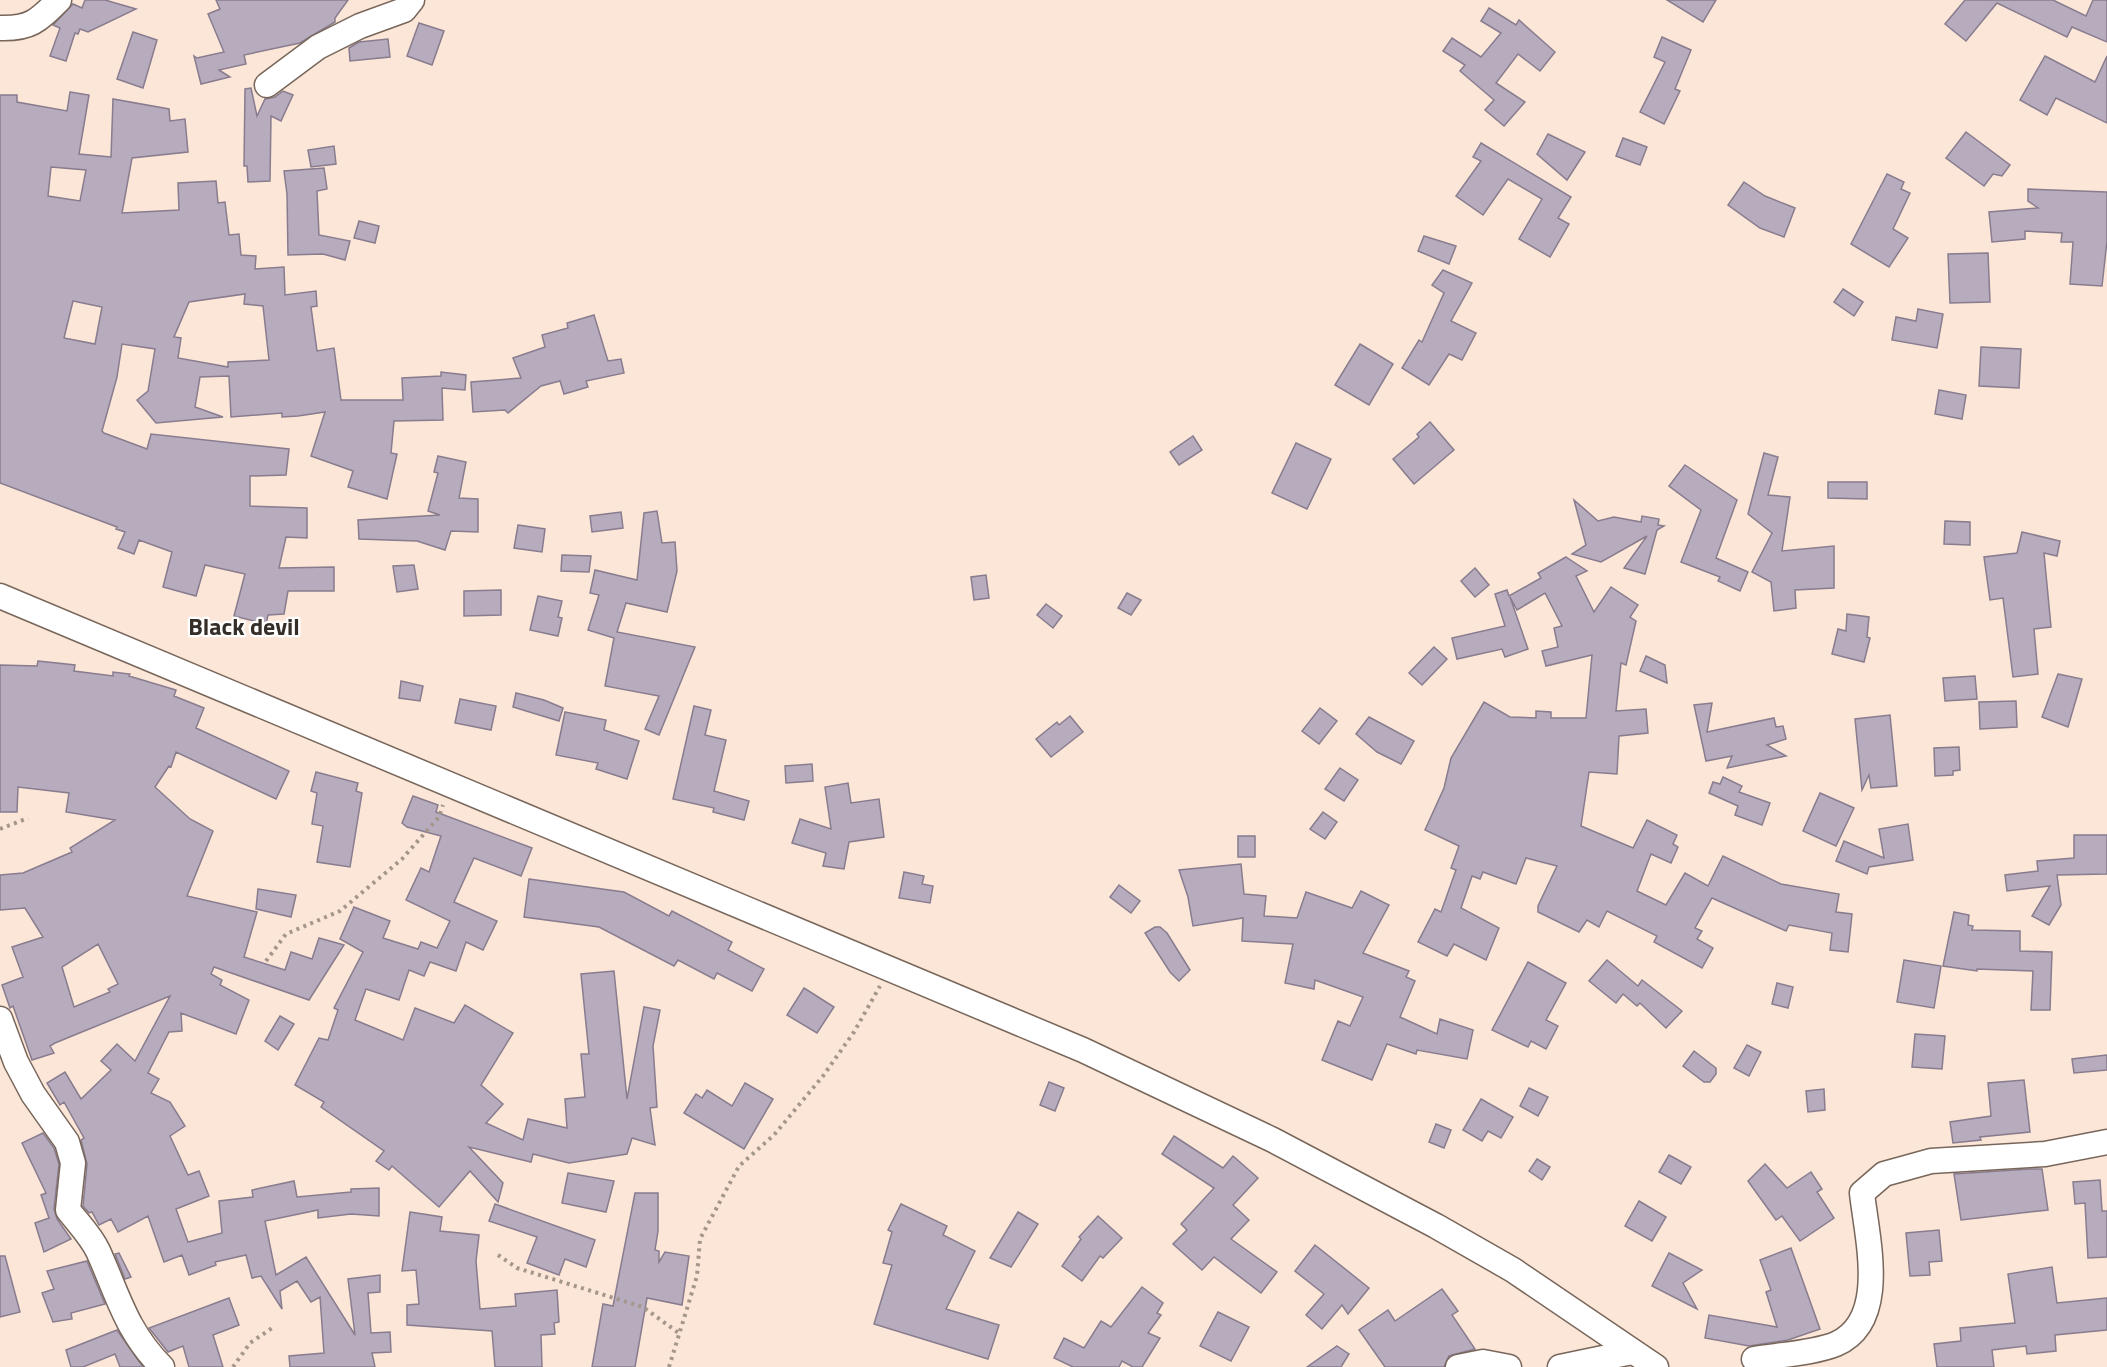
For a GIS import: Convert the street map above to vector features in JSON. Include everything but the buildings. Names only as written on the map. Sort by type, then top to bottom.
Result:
[{"type":"street","points":[[0,28],[22,29],[42,18],[59,0]]},
{"type":"street","points":[[267,85],[318,47],[360,26],[404,10],[412,0]]},
{"type":"street","points":[[0,596],[1083,1050],[1360,1185],[1514,1270],[1656,1367]]},
{"type":"street","points":[[0,1018],[16,1062],[33,1094],[67,1142],[73,1163],[68,1210],[97,1249],[119,1306],[150,1354],[162,1367]]},
{"type":"street","points":[[1753,1364],[1835,1344],[1855,1332],[1865,1319],[1870,1299],[1862,1193],[1884,1174],[1931,1161],[2045,1154],[2107,1142]]},
{"type":"street","points":[[1560,1367],[1632,1352]]},
{"type":"street","points":[[1458,1367],[1483,1362],[1509,1367]]},
{"type":"path","points":[[266,960],[286,934],[340,911],[402,859],[440,817],[450,784]]},
{"type":"path","points":[[0,829],[28,818]]},
{"type":"path","points":[[669,1367],[697,1276],[700,1239],[740,1166],[774,1135],[822,1076],[854,1032],[891,968]]},
{"type":"path","points":[[498,1255],[517,1268],[643,1307],[680,1334]]},
{"type":"path","points":[[233,1367],[250,1343],[276,1326]]},
{"type":"district","name":"Black devil","points":[[244,627]]}]
